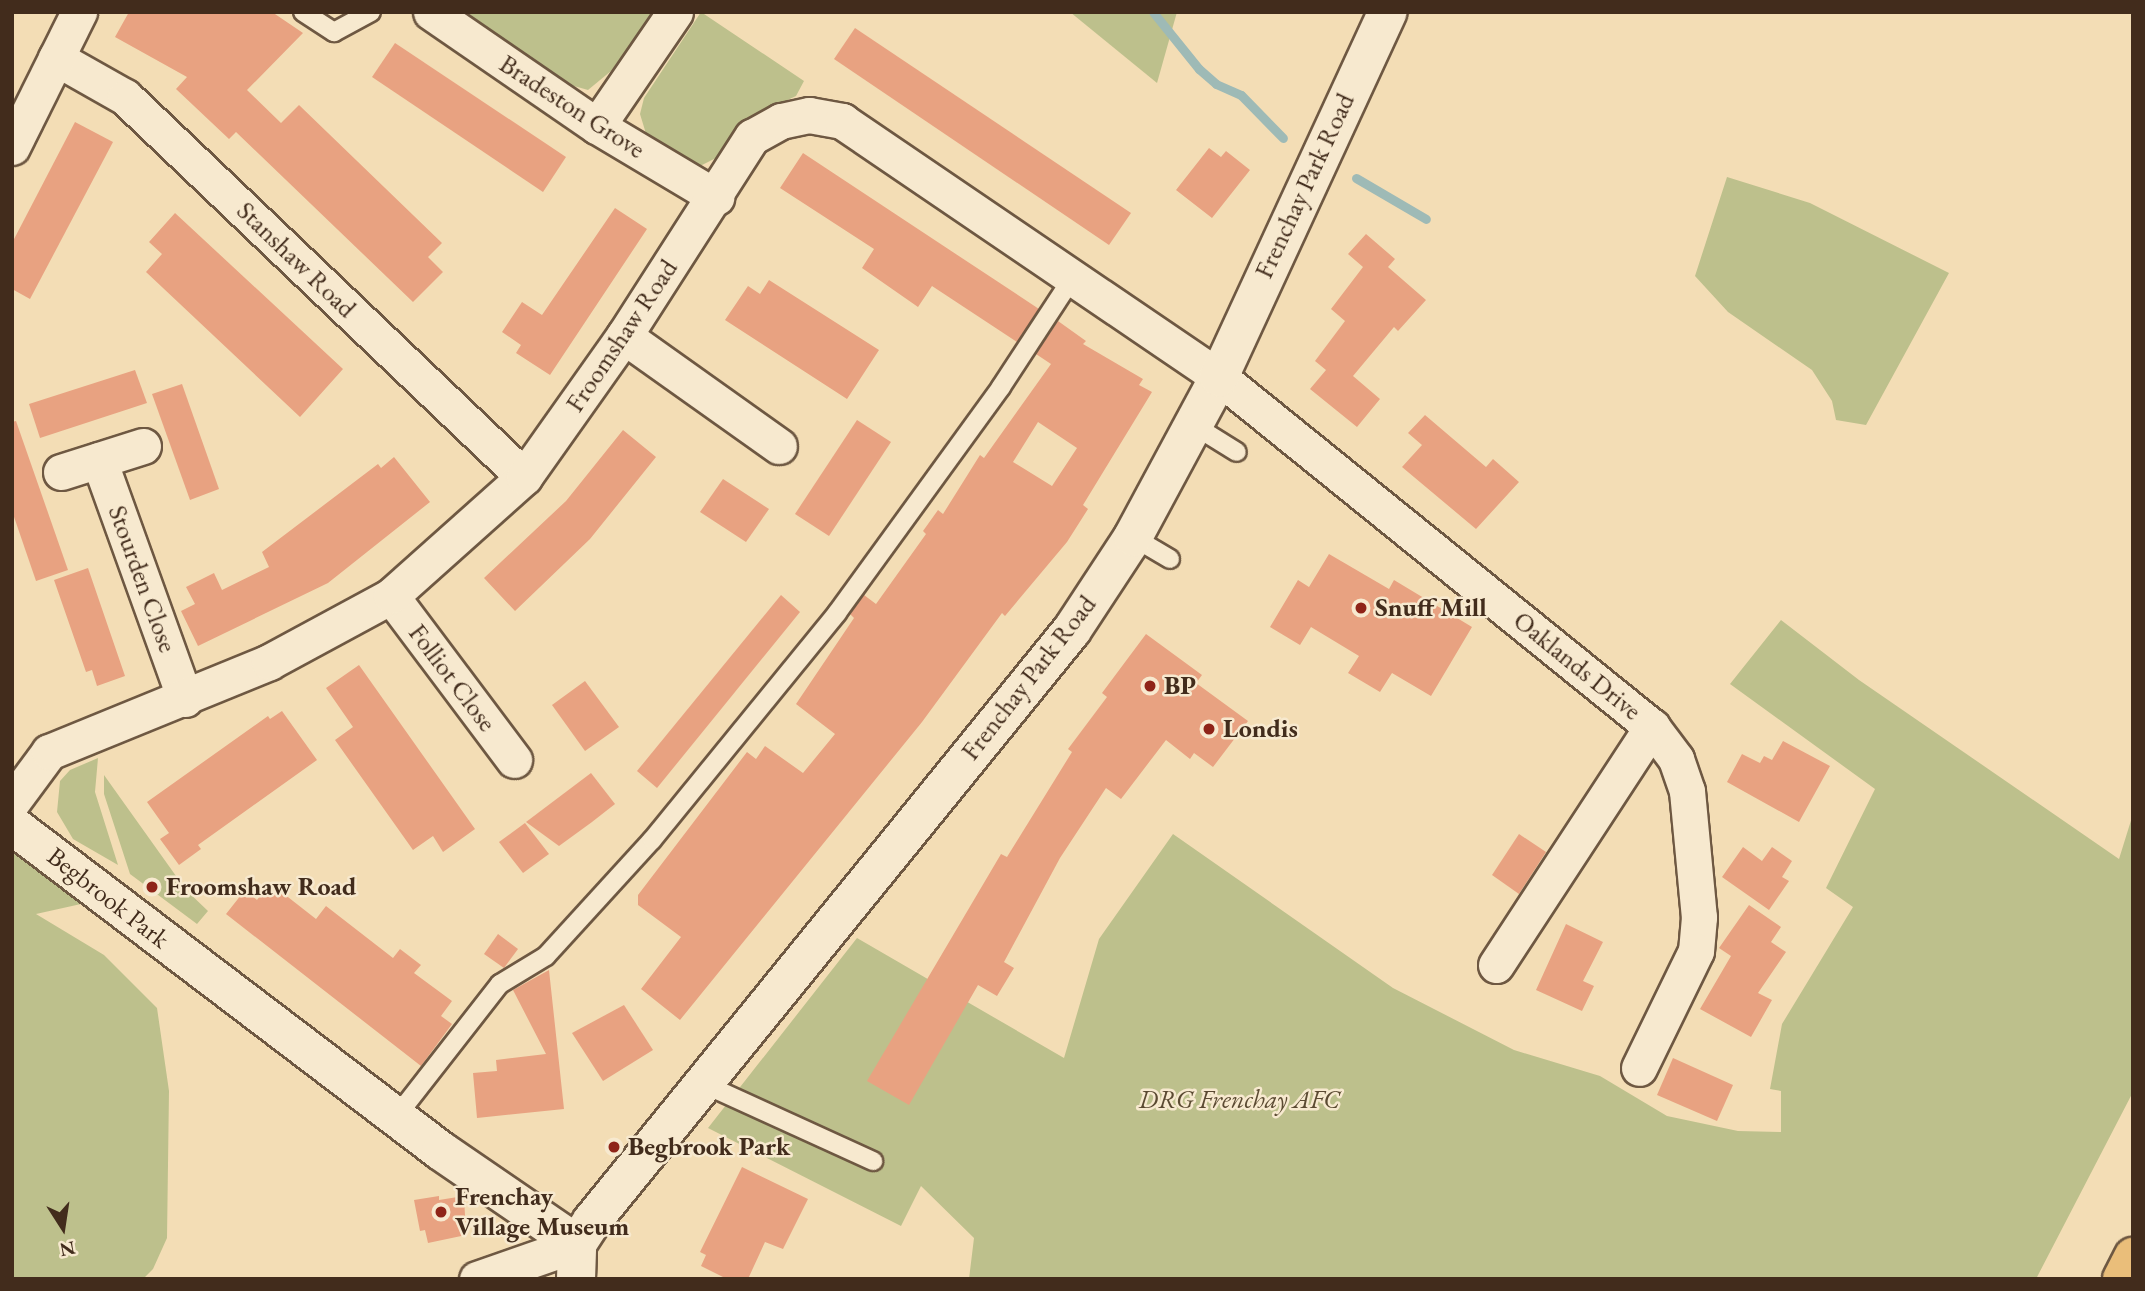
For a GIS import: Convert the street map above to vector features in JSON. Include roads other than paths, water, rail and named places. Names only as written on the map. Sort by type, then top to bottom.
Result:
[{"type":"highway","points":[[2122,1279],[2133,1257]]},
{"type":"main road","name":"Frenchay Park Road","points":[[576,1261],[704,1084],[1072,629],[1133,537],[1219,377],[1388,12]]},
{"type":"main road","name":"Begbrook Park","points":[[12,825],[396,1117],[576,1261]]},
{"type":"street","points":[[12,147],[79,12]]},
{"type":"street","name":"Bradeston Grove","points":[[431,12],[597,126],[716,197]]},
{"type":"street","points":[[597,126],[675,12]]},
{"type":"street","name":"Stanshaw Road","points":[[56,58],[125,97],[524,477]]},
{"type":"street","name":"Froomshaw Road","points":[[12,802],[49,752],[185,699],[269,662],[391,596],[524,477],[624,336],[716,197],[752,137],[780,121],[809,115],[842,121],[1219,377]]},
{"type":"street","points":[[624,336],[779,446]]},
{"type":"street","name":"Oaklands Drive","points":[[1219,377],[1652,727],[1676,759],[1687,791],[1699,917],[1696,951],[1639,1068]]},
{"type":"street","points":[[61,472],[143,446]]},
{"type":"street","name":"Stourden Close","points":[[99,460],[185,699]]},
{"type":"street","name":"Folliot Close","points":[[391,596],[514,760]]},
{"type":"street","points":[[1496,965],[1652,727]]},
{"type":"street","points":[[477,1279],[576,1261]]},
{"type":"lane","points":[[303,12],[334,32],[371,12]]},
{"type":"lane","points":[[396,1117],[500,984],[546,956],[652,840],[836,613],[1001,387],[1073,277]]},
{"type":"lane","points":[[1195,425],[1237,452]]},
{"type":"lane","points":[[1133,537],[1170,558]]},
{"type":"lane","points":[[704,1084],[873,1161]]},
{"type":"waterway","points":[[1153,12],[1199,69],[1216,84],[1241,95],[1283,138]]},
{"type":"waterway","points":[[1356,178],[1426,219]]},
{"type":"place","name":"Snuff Mill","points":[[1361,608]]},
{"type":"place","name":"BP","points":[[1150,686]]},
{"type":"place","name":"Londis","points":[[1209,729]]},
{"type":"place","name":"Froomshaw Road","points":[[152,887]]},
{"type":"place","name":"Begbrook Park","points":[[614,1147]]},
{"type":"place","name":"Frenchay Village Museum","points":[[441,1212]]},
{"type":"park label","name":"DRG Frenchay AFC","points":[[1239,1100]]}]
